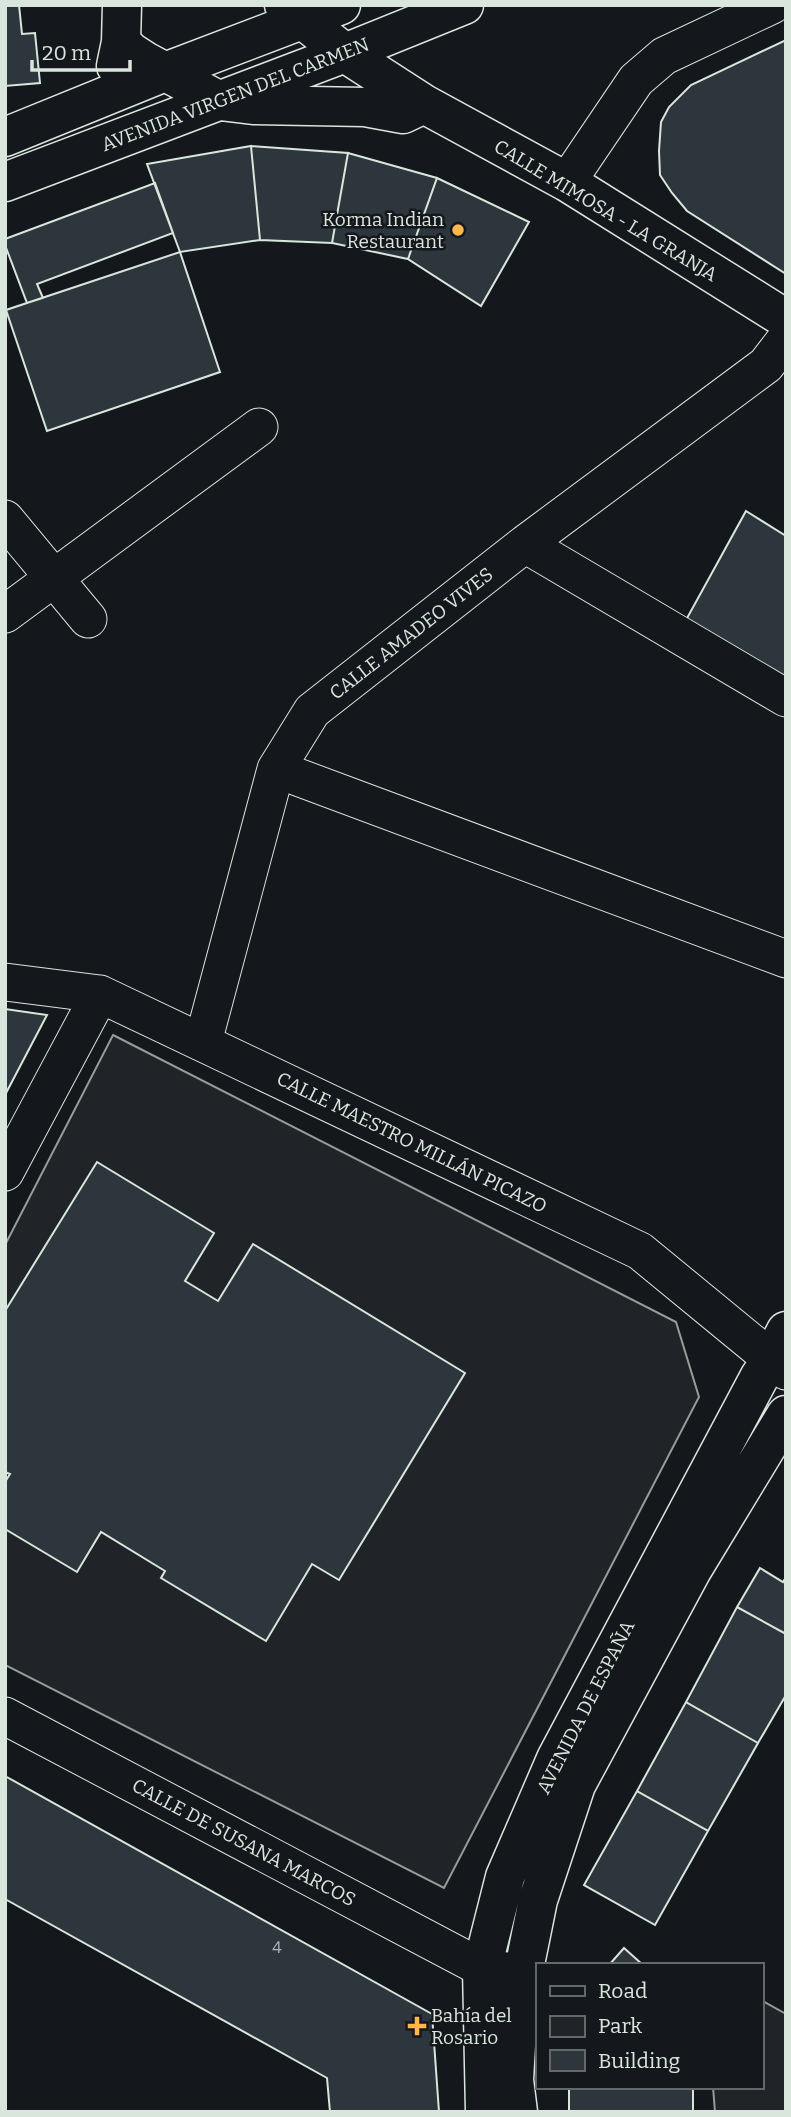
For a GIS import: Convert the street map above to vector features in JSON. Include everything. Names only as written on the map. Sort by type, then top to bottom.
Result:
[{"type":"main road","points":[[5,137],[165,72],[293,12],[341,5]]},
{"type":"main road","name":"AVENIDA VIRGEN DEL CARMEN","points":[[5,182],[464,5]]},
{"type":"main road","name":"CALLE MIMOSA - LA GRANJA","points":[[293,12],[345,52],[424,104],[567,182],[786,319]]},
{"type":"main road","points":[[122,16],[131,52],[220,100],[253,105],[365,107],[403,114],[424,104],[418,84],[402,67],[397,53],[402,30]]},
{"type":"main road","points":[[98,100],[114,76],[122,16]]},
{"type":"main road","name":"AVENIDA DE ESPAÑA","points":[[485,2112],[482,1968],[505,1877],[556,1759],[754,1388],[781,1354]]},
{"type":"main road","name":"AVENIDA DE ESPAÑA","points":[[518,2112],[514,2080],[519,1994],[538,1900],[576,1786],[692,1570],[786,1415]]},
{"type":"street","points":[[567,182],[636,80],[664,56],[772,5]]},
{"type":"street","name":"CALLE AMADEO VIVES","points":[[203,1042],[276,769],[313,711],[525,544],[766,365],[786,339]]},
{"type":"street","points":[[5,614],[259,427]]},
{"type":"street","points":[[5,519],[88,619]]},
{"type":"street","points":[[525,544],[786,698]]},
{"type":"street","points":[[276,769],[786,959]]},
{"type":"street","name":"CALLE MAESTRO MILLÁN PICAZO","points":[[5,982],[100,994],[640,1251],[781,1354]]},
{"type":"street","points":[[5,1172],[100,994]]},
{"type":"street","name":"CALLE DE SUSANA MARCOS","points":[[5,1716],[482,1968]]},
{"type":"street","points":[[482,1968],[523,1973]]},
{"type":"green space","points":[[113,1035],[676,1322],[699,1397],[444,1888],[5,1665],[5,1245]]},
{"type":"green space","points":[[763,2001],[786,2014],[786,2112],[715,2112],[713,2089],[763,2089]]},
{"type":"building","points":[[5,5],[19,5],[22,34],[35,33],[40,83],[5,86]]},
{"type":"building","points":[[786,40],[786,274],[687,211],[660,175],[659,151],[661,122],[669,107],[691,85]]},
{"type":"building","points":[[251,146],[348,153],[332,243],[260,240]]},
{"type":"building","points":[[251,146],[260,240],[180,252],[147,164]]},
{"type":"building","points":[[348,153],[437,178],[408,259],[332,243]]},
{"type":"building","points":[[437,178],[529,222],[481,306],[408,259]]},
{"type":"building","points":[[155,183],[173,233],[37,284],[43,298],[27,303],[5,239]]},
{"type":"building","points":[[180,252],[220,372],[47,431],[6,310]]},
{"type":"building","points":[[746,511],[786,536],[786,689],[681,629]]},
{"type":"building","points":[[5,1009],[47,1015],[5,1095]]},
{"type":"building","points":[[97,1162],[214,1233],[185,1281],[218,1301],[253,1244],[465,1373],[339,1580],[312,1564],[266,1641],[161,1578],[165,1571],[101,1532],[77,1572],[5,1529],[5,1482],[10,1474],[5,1472],[5,1311]]},
{"type":"building","points":[[760,1568],[783,1582],[786,1577],[786,1634],[737,1607]]},
{"type":"building","points":[[737,1607],[786,1634],[786,1695],[758,1743],[686,1702]]},
{"type":"building","points":[[686,1702],[758,1743],[708,1831],[637,1791]]},
{"type":"building","points":[[5,1776],[432,2014],[439,2112],[330,2112],[327,2078],[5,1899]]},
{"type":"building","points":[[637,1791],[708,1831],[655,1925],[584,1885]]},
{"type":"building","points":[[624,1948],[641,1963],[611,1963]]},
{"type":"building","points":[[569,2089],[693,2089],[693,2112],[569,2112]]},
{"type":"place","name":"Korma Indian Restaurant","points":[[458,230]]},
{"type":"place","name":"Bahía del Rosario","points":[[417,2026]]}]
